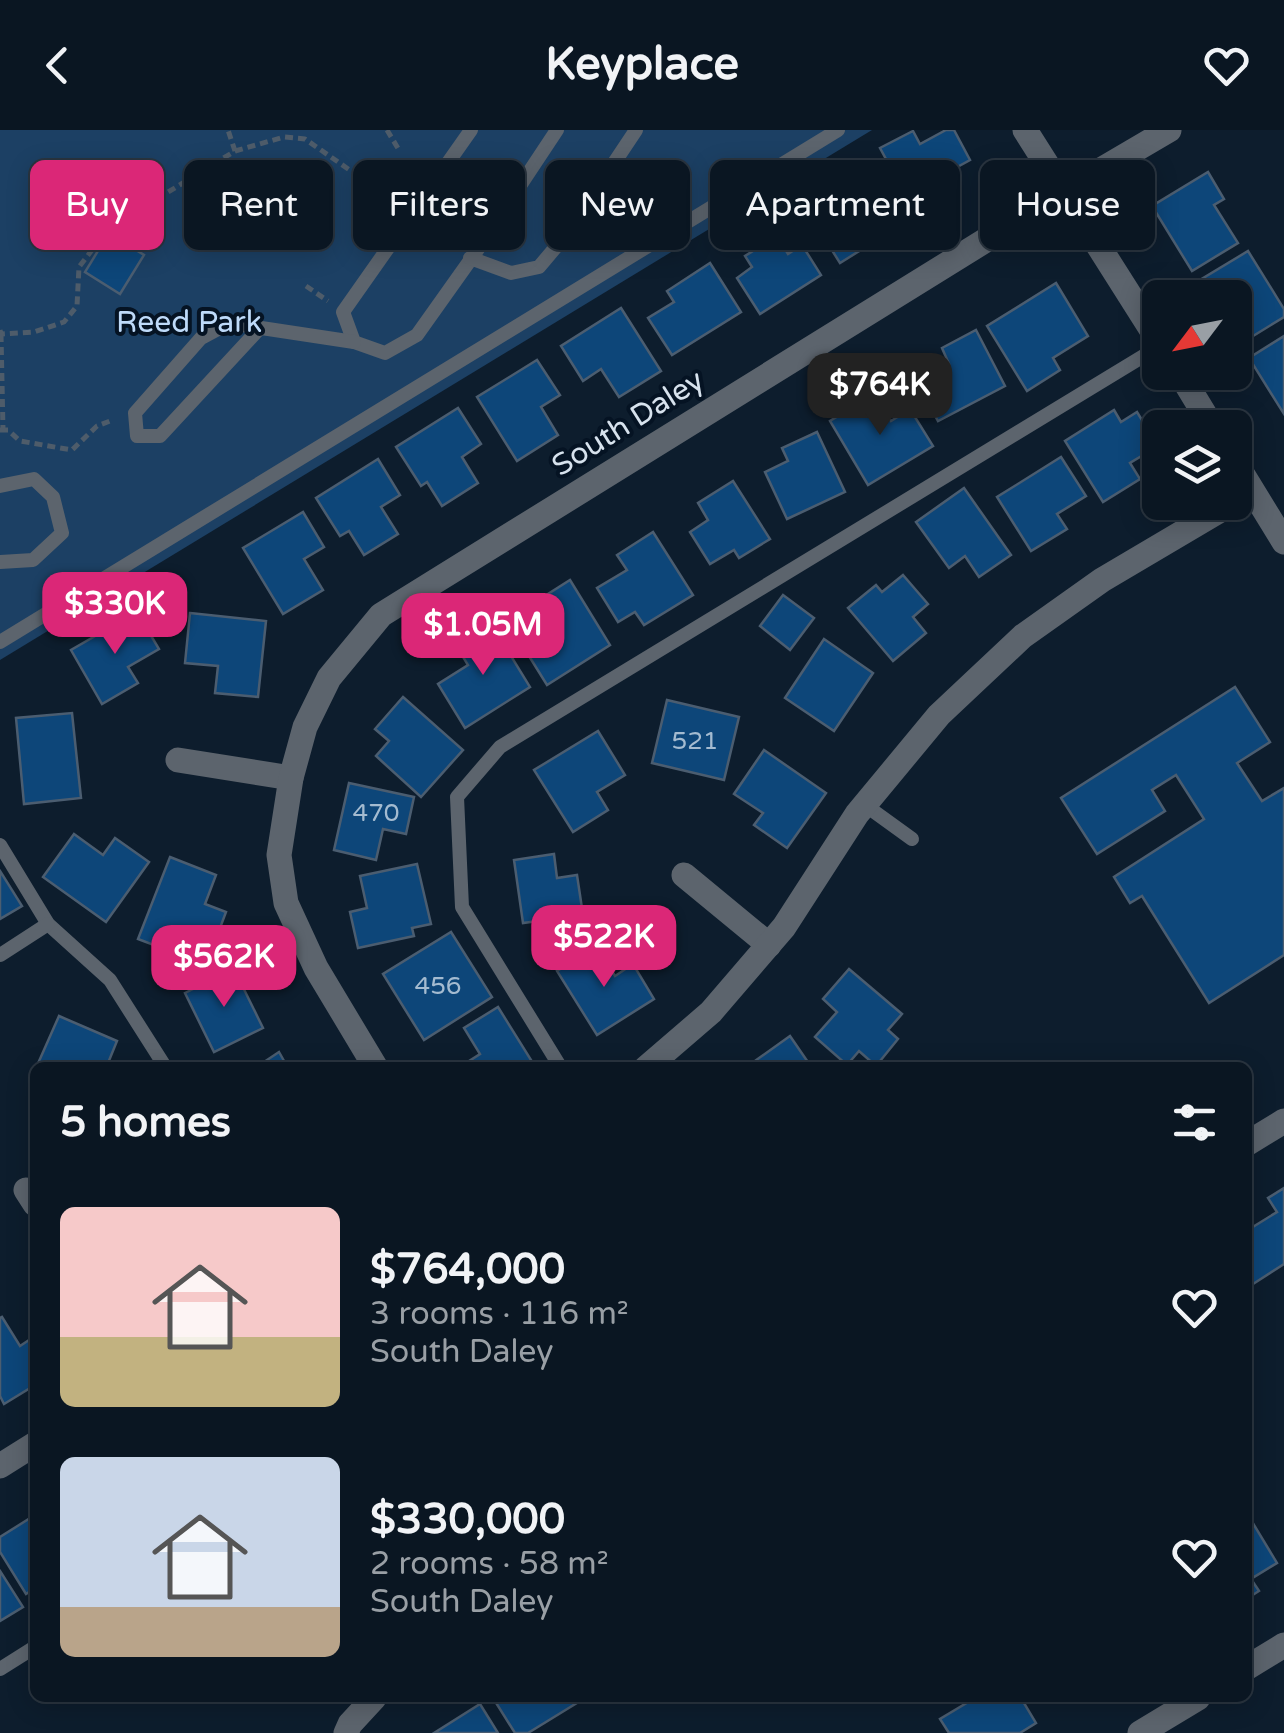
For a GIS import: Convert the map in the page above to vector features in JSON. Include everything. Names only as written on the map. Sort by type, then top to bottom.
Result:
[{"type":"street","points":[[1025,130],[1044,160]]},
{"type":"street","name":"South Daley","points":[[1119,160],[1169,130]]},
{"type":"street","name":"South Daley","points":[[372,1062],[316,968],[286,904],[279,855],[290,778],[305,727],[329,678],[381,615],[980,245]]},
{"type":"street","points":[[1101,250],[1142,316]]},
{"type":"street","points":[[1252,510],[1284,542]]},
{"type":"street","points":[[653,1062],[711,1012],[784,927],[865,805],[939,715],[1023,636],[1102,580],[1205,520]]},
{"type":"street","points":[[178,760],[290,778]]},
{"type":"street","points":[[684,875],[769,945]]},
{"type":"street","points":[[1252,1140],[1284,1120]]},
{"type":"street","points":[[0,1466],[30,1447]]},
{"type":"street","points":[[1252,1665],[1284,1645]]},
{"type":"street","points":[[346,1733],[370,1702]]},
{"type":"street","points":[[1140,1733],[1191,1702]]},
{"type":"lane","points":[[354,342],[343,312],[471,130]]},
{"type":"lane","points":[[260,328],[160,436],[137,436],[135,413],[201,338],[229,323],[354,342],[385,353],[417,335],[556,130]]},
{"type":"lane","points":[[470,258],[511,273],[539,267],[566,235],[636,130]]},
{"type":"lane","points":[[0,642],[838,130]]},
{"type":"lane","points":[[557,1062],[462,907],[457,797],[500,748],[1142,356]]},
{"type":"lane","points":[[0,486],[34,480],[53,497],[62,533],[33,560],[0,562]]},
{"type":"lane","points":[[865,805],[912,839]]},
{"type":"lane","points":[[0,845],[48,924],[110,980],[162,1062]]},
{"type":"lane","points":[[0,954],[48,924]]},
{"type":"lane","points":[[0,1669],[30,1650]]},
{"type":"path","points":[[228,130],[235,151]]},
{"type":"path","points":[[387,130],[399,150]]},
{"type":"path","points":[[110,421],[97,426],[72,450],[20,442],[8,430],[2,430],[0,332],[34,332],[64,322],[78,306],[78,267],[108,229],[235,151],[284,137],[305,139],[353,172]]},
{"type":"green space","name":"Reed Park","points":[[0,130],[872,130],[823,160],[710,160],[710,228],[690,241],[690,160],[545,160],[545,250],[675,250],[0,660]]},
{"type":"building","points":[[946,130],[954,130],[970,160],[960,166],[960,160],[887,160],[880,148],[913,131],[920,144]]},
{"type":"building","points":[[1208,172],[1224,199],[1214,205],[1238,243],[1192,271],[1155,211],[1155,204]]},
{"type":"building","points":[[99,250],[136,250],[144,255],[120,294],[85,272]]},
{"type":"building","points":[[755,250],[786,250],[788,254],[805,250],[821,275],[760,314],[737,278],[752,267],[745,256]]},
{"type":"building","points":[[832,250],[861,250],[840,263]]},
{"type":"building","points":[[1248,251],[1284,309],[1284,317],[1252,337],[1252,280],[1200,280]]},
{"type":"building","points":[[710,263],[741,312],[672,355],[648,318],[674,302],[667,291]]},
{"type":"building","points":[[1056,283],[1088,336],[1053,358],[1060,370],[1027,391],[987,326]]},
{"type":"building","points":[[621,308],[661,371],[619,397],[601,369],[583,381],[561,346]]},
{"type":"building","points":[[976,330],[1005,386],[938,421],[916,381],[949,364],[942,348]]},
{"type":"building","points":[[1284,336],[1284,414],[1252,363],[1252,356]]},
{"type":"building","points":[[537,360],[560,395],[541,407],[558,435],[517,461],[477,397]]},
{"type":"building","points":[[874,394],[891,421],[910,409],[933,446],[868,485],[830,421]]},
{"type":"building","points":[[458,408],[481,444],[462,457],[478,483],[442,506],[427,482],[421,486],[396,447]]},
{"type":"building","points":[[1114,410],[1121,422],[1137,412],[1142,420],[1142,456],[1130,463],[1140,479],[1103,502],[1065,441]]},
{"type":"building","points":[[817,432],[845,492],[787,519],[765,472],[788,461],[782,448]]},
{"type":"building","points":[[1061,457],[1086,496],[1057,514],[1067,529],[1031,551],[997,497]]},
{"type":"building","points":[[378,459],[400,495],[381,507],[398,534],[364,555],[349,531],[340,536],[316,498]]},
{"type":"building","points":[[733,481],[770,539],[739,558],[734,550],[710,564],[690,532],[708,520],[698,503]]},
{"type":"building","points":[[964,488],[1011,555],[979,577],[965,556],[949,568],[916,522]]},
{"type":"building","points":[[303,512],[324,547],[304,559],[323,590],[283,614],[243,548]]},
{"type":"building","points":[[653,532],[693,595],[644,625],[635,612],[618,622],[597,588],[627,570],[617,555]]},
{"type":"building","points":[[903,575],[928,604],[913,617],[926,633],[893,661],[848,608],[876,585],[882,592]]},
{"type":"building","points":[[570,580],[610,645],[547,685],[524,648],[532,642],[515,615]]},
{"type":"building","points":[[783,595],[814,618],[790,650],[760,626]]},
{"type":"building","points":[[137,612],[159,649],[128,667],[138,683],[102,704],[71,650]]},
{"type":"building","points":[[190,613],[266,621],[258,697],[215,693],[218,666],[185,663]]},
{"type":"building","points":[[492,625],[530,687],[465,728],[438,684],[468,665],[457,647]]},
{"type":"building","points":[[824,639],[873,673],[834,731],[785,698]]},
{"type":"building","points":[[1235,687],[1270,742],[1237,763],[1262,801],[1284,788],[1284,955],[1209,1003],[1142,896],[1130,903],[1114,877],[1204,819],[1176,775],[1152,790],[1165,811],[1097,854],[1061,798]]},
{"type":"building","points":[[403,697],[463,750],[421,797],[376,756],[389,741],[375,729]]},
{"type":"building","points":[[667,700],[739,717],[724,780],[652,763]]},
{"type":"building","points":[[72,713],[81,798],[24,804],[16,718]]},
{"type":"building","points":[[598,731],[625,775],[597,792],[608,810],[573,832],[534,770]]},
{"type":"building","points":[[764,750],[826,793],[787,848],[754,825],[763,813],[734,794]]},
{"type":"building","points":[[349,783],[414,797],[406,834],[383,829],[376,860],[334,850]]},
{"type":"building","points":[[74,834],[103,855],[115,838],[149,862],[106,922],[43,877]]},
{"type":"building","points":[[554,854],[557,878],[577,875],[583,915],[523,923],[514,860]]},
{"type":"building","points":[[170,857],[216,875],[205,904],[226,912],[211,952],[177,939],[172,952],[138,939]]},
{"type":"building","points":[[417,864],[431,924],[412,928],[414,936],[358,948],[350,912],[367,908],[360,876]]},
{"type":"building","points":[[0,871],[22,906],[0,919]]},
{"type":"building","points":[[451,932],[492,997],[424,1040],[383,974]]},
{"type":"building","points":[[597,947],[615,976],[633,964],[654,999],[597,1035],[557,971]]},
{"type":"building","points":[[234,969],[263,1028],[214,1052],[185,993]]},
{"type":"building","points":[[849,969],[902,1014],[888,1030],[898,1039],[879,1062],[871,1062],[859,1051],[850,1062],[844,1062],[815,1037],[837,1012],[823,999]]},
{"type":"building","points":[[498,1007],[532,1062],[467,1062],[480,1054],[464,1028]]},
{"type":"building","points":[[59,1016],[117,1041],[108,1062],[39,1062]]},
{"type":"building","points":[[790,1036],[808,1062],[753,1062]]},
{"type":"building","points":[[279,1052],[285,1062],[264,1062]]},
{"type":"building","points":[[1284,1188],[1284,1264],[1253,1284],[1252,1228],[1277,1212],[1268,1198]]},
{"type":"building","points":[[0,1318],[20,1346],[30,1339],[30,1388],[4,1404],[0,1396]]},
{"type":"building","points":[[30,1518],[30,1591],[26,1594],[0,1552],[0,1537]]},
{"type":"building","points":[[1252,1522],[1277,1563],[1252,1578]]},
{"type":"building","points":[[0,1571],[23,1607],[0,1621]]},
{"type":"building","points":[[496,1702],[578,1702],[528,1733],[515,1733]]},
{"type":"building","points":[[968,1702],[1023,1702],[1036,1723],[1020,1733],[949,1733],[940,1719]]},
{"type":"building","points":[[480,1704],[498,1733],[434,1733]]}]
